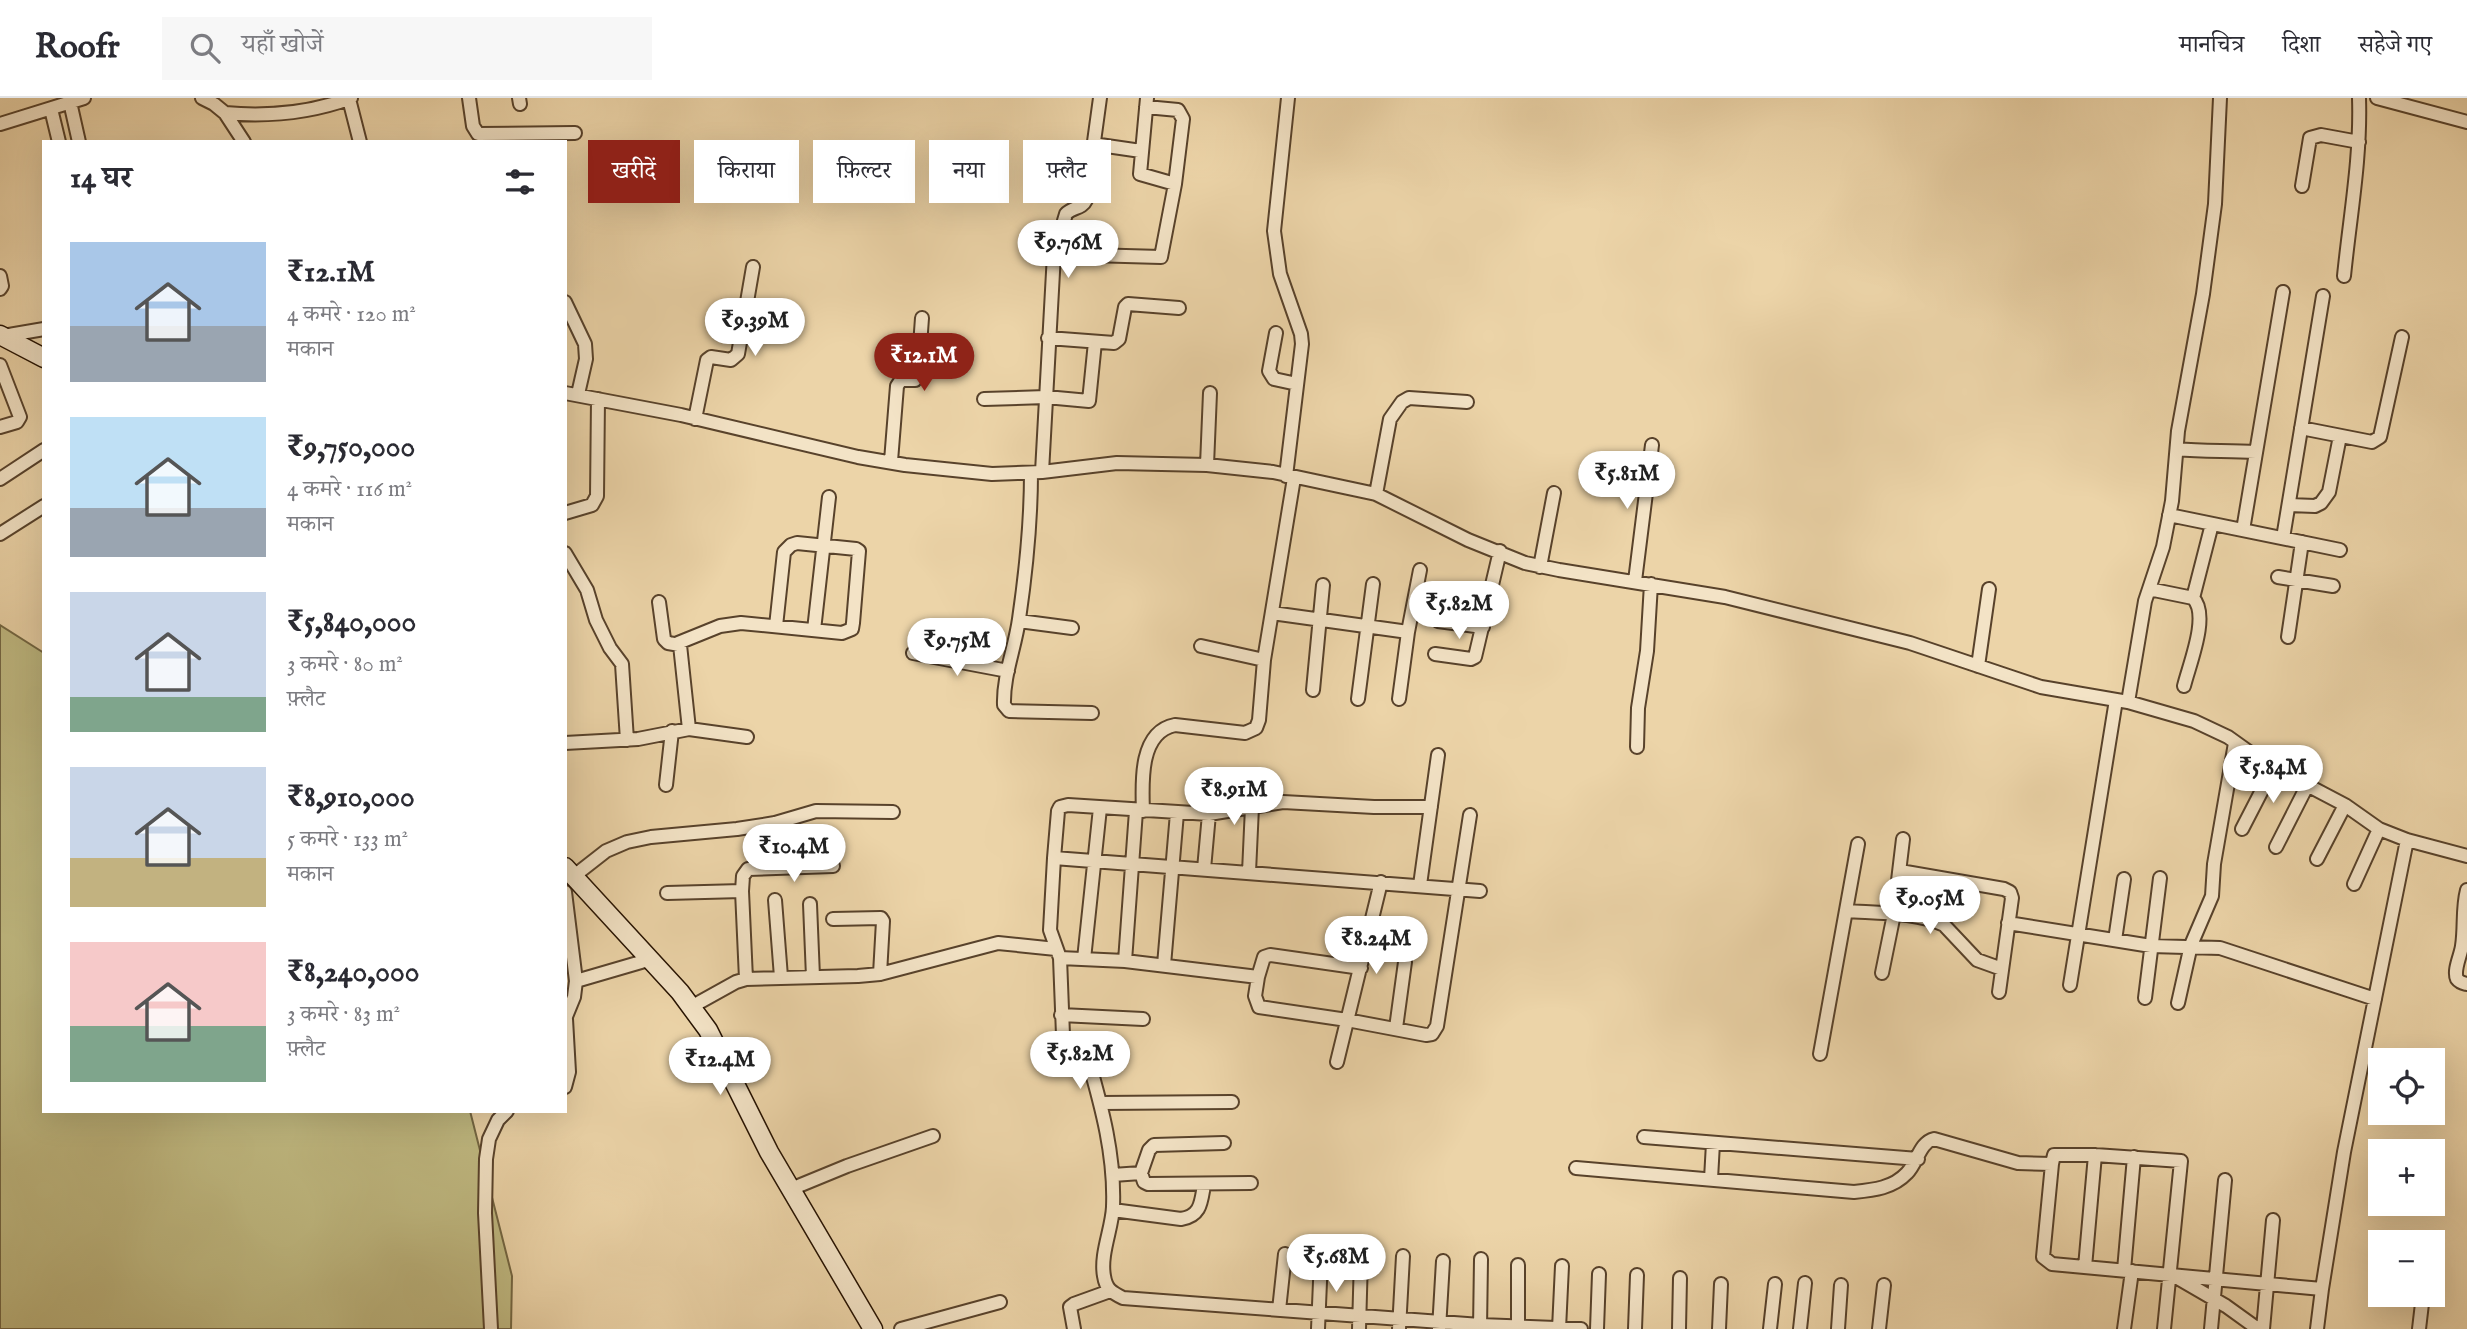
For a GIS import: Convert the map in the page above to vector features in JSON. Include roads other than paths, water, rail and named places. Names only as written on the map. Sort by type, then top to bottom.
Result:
[{"type":"street","points":[[0,124],[84,98]]},
{"type":"street","points":[[202,98],[225,113],[243,140]]},
{"type":"street","points":[[225,113],[260,116],[292,113],[350,98],[360,140]]},
{"type":"street","points":[[469,98],[476,133],[516,138],[575,133]]},
{"type":"street","points":[[1094,140],[1100,98]]},
{"type":"street","points":[[1125,961],[1143,769],[1153,738],[1165,727],[1175,725],[1245,733],[1256,727],[1259,720],[1264,660],[1290,477],[1302,344],[1280,274],[1274,232],[1288,98]]},
{"type":"street","points":[[2070,985],[2077,934],[2122,701],[2169,515],[2215,204],[2220,98]]},
{"type":"street","points":[[2344,276],[2353,191],[2360,155],[2359,98]]},
{"type":"street","points":[[2381,98],[2467,122]]},
{"type":"street","points":[[70,102],[79,140]]},
{"type":"street","points":[[1054,254],[1161,257],[1175,184],[1183,119],[1178,110],[1147,103],[1140,174],[1175,184]]},
{"type":"street","points":[[51,109],[59,140]]},
{"type":"street","points":[[2302,186],[2310,138],[2321,135],[2359,142]]},
{"type":"street","points":[[1111,146],[1141,150]]},
{"type":"street","points":[[1084,203],[1066,214],[1054,254],[1046,397],[1019,621],[1004,702],[1009,711],[1092,713]]},
{"type":"street","points":[[695,419],[709,358],[731,360],[738,354],[753,267]]},
{"type":"street","points":[[0,276],[0,289]]},
{"type":"street","points":[[2243,530],[2283,292]]},
{"type":"street","points":[[2283,538],[2323,296]]},
{"type":"street","points":[[1048,338],[1117,342],[1128,304],[1180,308]]},
{"type":"street","points":[[567,306],[585,344],[586,359],[572,393],[858,457],[905,465],[992,474],[1117,463],[1207,465],[1290,477],[1376,494],[1458,535],[1525,563],[1725,597],[1785,611],[1910,643],[2040,687],[2122,701],[2194,720],[2345,805],[2379,829],[2407,840],[2467,856]]},
{"type":"street","points":[[891,461],[897,386],[901,380],[915,380],[918,373],[922,318]]},
{"type":"street","points":[[1,338],[42,329]]},
{"type":"street","points":[[1276,333],[1269,372],[1273,379],[1297,384]]},
{"type":"street","points":[[2301,428],[2372,442],[2381,437],[2402,337]]},
{"type":"street","points":[[1,338],[42,357]]},
{"type":"street","points":[[984,400],[1046,397],[1089,401],[1095,342]]},
{"type":"street","points":[[0,365],[20,417],[17,422],[0,427]]},
{"type":"street","points":[[1207,465],[1210,393]]},
{"type":"street","points":[[1376,494],[1390,419],[1402,402],[1409,398],[1467,402]]},
{"type":"street","points":[[567,512],[592,505],[597,496],[598,399]]},
{"type":"street","points":[[2289,505],[2315,506],[2326,498],[2340,436]]},
{"type":"street","points":[[1635,581],[1652,445]]},
{"type":"street","points":[[2177,449],[2205,453],[2222,450],[2256,452]]},
{"type":"street","points":[[2,474],[42,451]]},
{"type":"street","points":[[1540,567],[1554,494]]},
{"type":"street","points":[[814,630],[829,497]]},
{"type":"street","points":[[0,534],[42,507]]},
{"type":"street","points":[[2169,515],[2340,550]]},
{"type":"street","points":[[2193,598],[2212,524]]},
{"type":"street","points":[[2288,637],[2302,542]]},
{"type":"street","points":[[659,602],[664,639],[668,643],[678,643],[729,624],[842,633],[852,629],[859,551],[797,543],[791,545],[784,552],[776,626]]},
{"type":"street","points":[[1435,654],[1471,659],[1475,657],[1500,551]]},
{"type":"street","points":[[567,556],[587,590],[596,620],[610,648],[622,664],[627,740]]},
{"type":"street","points":[[1399,699],[1420,570]]},
{"type":"street","points":[[2278,577],[2333,586]]},
{"type":"street","points":[[1358,699],[1373,584]]},
{"type":"street","points":[[1637,747],[1638,708],[1647,651],[1651,584]]},
{"type":"street","points":[[1313,690],[1324,585]]},
{"type":"street","points":[[1978,666],[1989,589]]},
{"type":"street","points":[[2149,589],[2193,598],[2197,603],[2199,624],[2183,686]]},
{"type":"street","points":[[1272,613],[1408,632]]},
{"type":"street","points":[[1019,621],[1072,628]]},
{"type":"street","points":[[1438,621],[1483,627]]},
{"type":"street","points":[[678,643],[689,729]]},
{"type":"street","points":[[1201,646],[1264,660]]},
{"type":"street","points":[[913,653],[1008,671]]},
{"type":"street","points":[[567,743],[627,740],[689,729],[747,737]]},
{"type":"street","points":[[666,785],[672,731]]},
{"type":"street","points":[[2178,1003],[2191,945],[2212,895],[2214,864],[2235,743]]},
{"type":"street","points":[[1420,885],[1438,755]]},
{"type":"street","points":[[2242,829],[2274,766]]},
{"type":"street","points":[[2276,847],[2307,786]]},
{"type":"street","points":[[1431,807],[1374,807],[1294,801],[1209,814],[1068,805],[1060,807],[1054,858],[1051,930],[1058,953],[1063,1035],[1071,1046],[1087,1055],[1101,1103],[1114,1175],[1113,1210],[1103,1272],[1110,1291],[1123,1298],[1319,1313],[1359,1322],[1581,1329]]},
{"type":"street","points":[[2317,859],[2345,805]]},
{"type":"street","points":[[1249,872],[1252,807]]},
{"type":"street","points":[[1084,959],[1100,808]]},
{"type":"street","points":[[568,878],[606,851],[627,842],[651,837],[737,829],[775,823],[816,811],[894,812]]},
{"type":"street","points":[[1164,965],[1177,813]]},
{"type":"street","points":[[1204,869],[1209,814]]},
{"type":"street","points":[[1361,968],[1270,955],[1261,960],[1255,996],[1259,1007],[1432,1034],[1437,1026],[1470,815]]},
{"type":"street","points":[[2354,884],[2379,829]]},
{"type":"street","points":[[1882,973],[1894,914],[1903,839]]},
{"type":"street","points":[[2317,1329],[2344,1152],[2407,840]]},
{"type":"street","points":[[1820,1054],[1858,844]]},
{"type":"street","points":[[1054,858],[1480,891]]},
{"type":"street","points":[[746,979],[743,876],[748,870],[833,866]]},
{"type":"street","points":[[1900,872],[2004,888],[2010,892],[2012,898],[1999,992]]},
{"type":"street","points":[[568,878],[648,960],[708,1030],[791,1189],[873,1329]]},
{"type":"street","points":[[567,1016],[576,981],[568,878]]},
{"type":"street","points":[[2145,998],[2160,878]]},
{"type":"street","points":[[2115,940],[2124,879]]},
{"type":"street","points":[[1337,1062],[1381,882]]},
{"type":"street","points":[[2467,890],[2463,910],[2462,949],[2456,971],[2460,983],[2467,984]]},
{"type":"street","points":[[667,893],[742,891]]},
{"type":"street","points":[[775,900],[782,977]]},
{"type":"street","points":[[810,904],[813,977]]},
{"type":"street","points":[[1847,911],[1931,920],[1944,925],[1977,960],[2002,969]]},
{"type":"street","points":[[832,919],[881,918],[884,921],[880,974]]},
{"type":"street","points":[[2008,923],[2151,946],[2191,945],[2220,948],[2375,999]]},
{"type":"street","points":[[691,1007],[746,979],[880,974],[998,943],[1084,959],[1164,965],[1258,977]]},
{"type":"street","points":[[576,981],[648,960]]},
{"type":"street","points":[[1396,1028],[1405,962]]},
{"type":"street","points":[[1061,1015],[1143,1019]]},
{"type":"street","points":[[567,1037],[567,1084]]},
{"type":"street","points":[[1101,1103],[1232,1102]]},
{"type":"street","points":[[491,1329],[485,1213],[486,1159],[489,1139],[498,1120],[505,1113]]},
{"type":"street","points":[[791,1189],[933,1136]]},
{"type":"street","points":[[1644,1137],[1918,1159]]},
{"type":"street","points":[[1576,1168],[1854,1192],[1890,1185],[1906,1175],[1918,1159],[1923,1146],[1928,1140],[1934,1139],[2018,1163],[2052,1164]]},
{"type":"street","points":[[1224,1143],[1154,1145],[1149,1150],[1141,1172],[1144,1182],[1204,1185],[1251,1183]]},
{"type":"street","points":[[1711,1179],[1713,1143]]},
{"type":"street","points":[[2164,1329],[2171,1274],[2181,1161],[2054,1155],[2043,1257],[2052,1264],[2171,1274],[2322,1289]]},
{"type":"street","points":[[2085,1267],[2095,1155]]},
{"type":"street","points":[[2123,1329],[2134,1157]]},
{"type":"street","points":[[1114,1175],[1141,1172]]},
{"type":"street","points":[[2211,1329],[2225,1180]]},
{"type":"street","points":[[1113,1210],[1188,1218],[1200,1209],[1204,1185]]},
{"type":"street","points":[[2263,1329],[2273,1220]]},
{"type":"street","points":[[1279,1310],[1284,1254]]},
{"type":"street","points":[[1399,1324],[1403,1256]]},
{"type":"street","points":[[1318,1329],[1321,1258]]},
{"type":"street","points":[[1359,1322],[1361,1258]]},
{"type":"street","points":[[1480,1327],[1481,1259]]},
{"type":"street","points":[[1439,1326],[1443,1261]]},
{"type":"street","points":[[1518,1265],[1518,1328]]},
{"type":"street","points":[[1559,1329],[1562,1266]]},
{"type":"street","points":[[1597,1329],[1599,1274]]},
{"type":"street","points":[[2171,1274],[2258,1329]]},
{"type":"street","points":[[1635,1329],[1637,1275]]},
{"type":"street","points":[[1679,1329],[1680,1278]]},
{"type":"street","points":[[1800,1329],[1805,1283]]},
{"type":"street","points":[[1719,1329],[1721,1284]]},
{"type":"street","points":[[1770,1329],[1774,1284]]},
{"type":"street","points":[[1838,1329],[1841,1285]]},
{"type":"street","points":[[1879,1329],[1884,1285]]},
{"type":"street","points":[[1074,1329],[1070,1307],[1110,1291]]},
{"type":"street","points":[[901,1329],[1000,1302]]},
{"type":"street","points":[[2419,1329],[2422,1307]]}]
